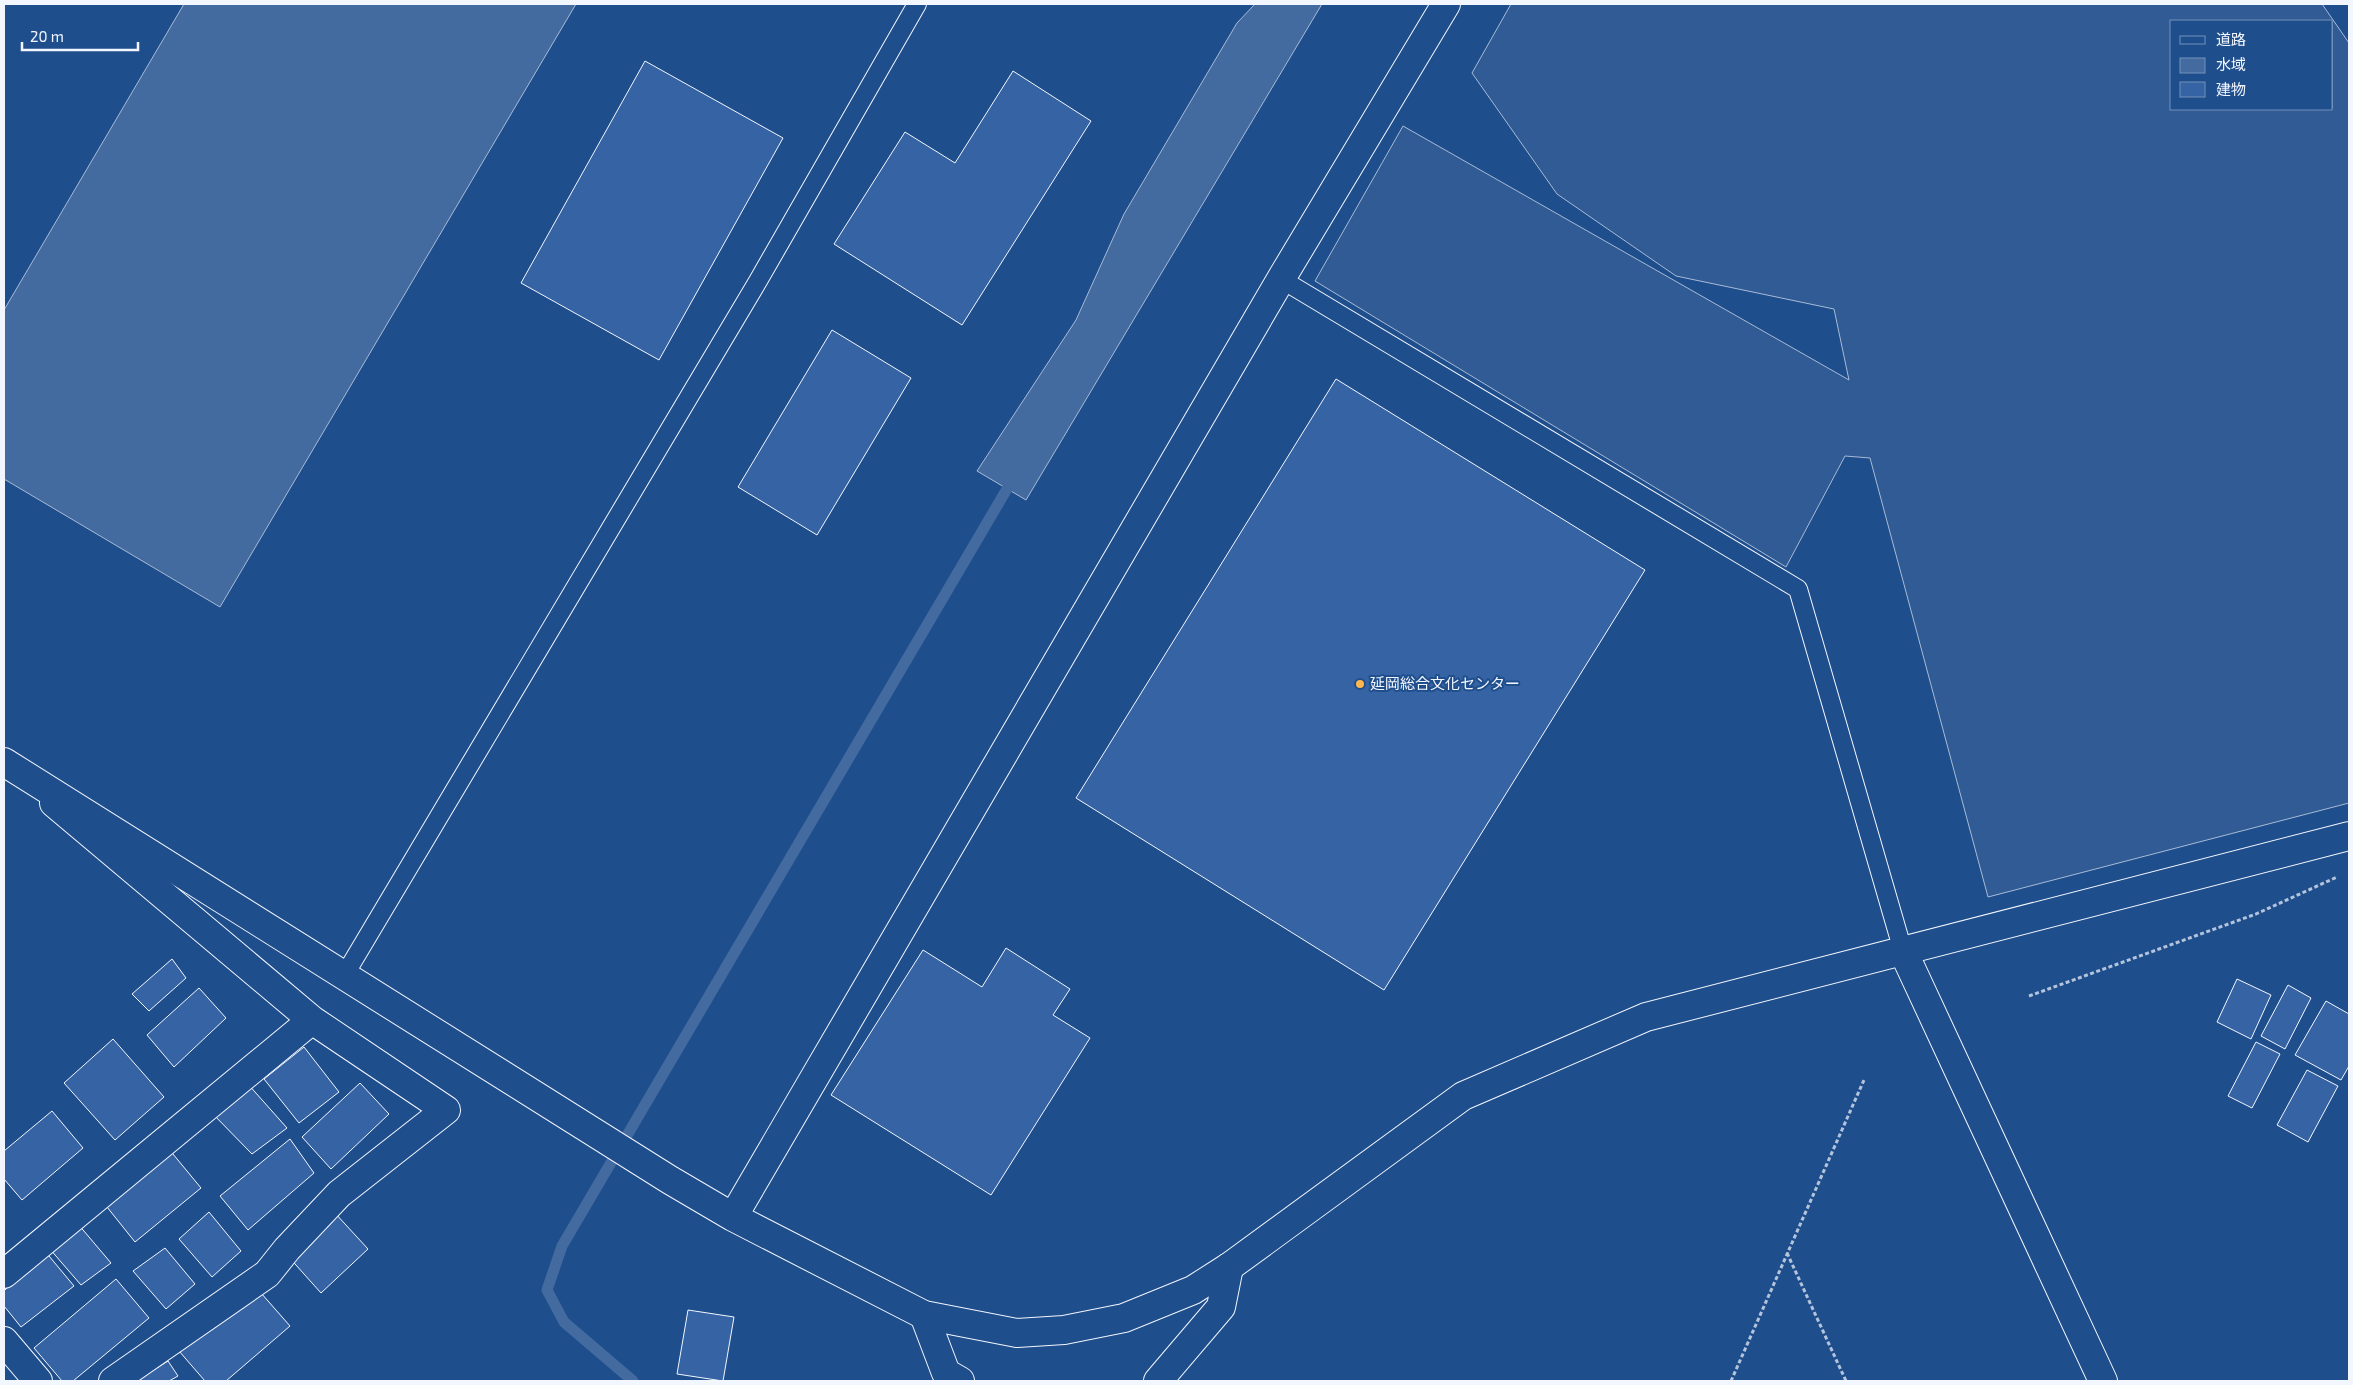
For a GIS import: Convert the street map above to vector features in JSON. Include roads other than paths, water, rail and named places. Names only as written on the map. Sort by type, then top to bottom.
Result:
[{"type":"street","points":[[733,1217],[1281,279],[1446,4]]},
{"type":"street","points":[[5,763],[568,1118],[733,1217],[924,1315],[1017,1333],[1064,1330],[1124,1318],[1193,1290],[1229,1267],[1463,1096],[1646,1016],[2349,836]]},
{"type":"street","points":[[5,763],[312,1020],[446,1110],[339,1194],[287,1249],[267,1274],[113,1381]]},
{"type":"street","points":[[1903,951],[2103,1381]]},
{"type":"street","points":[[4,1274],[312,1020]]},
{"type":"street","points":[[1158,1381],[1221,1307],[1229,1267]]},
{"type":"street","points":[[924,1315],[946,1373],[960,1381]]},
{"type":"street","points":[[4,1341],[38,1381]]},
{"type":"lane","points":[[344,976],[758,282],[917,4]]},
{"type":"lane","points":[[1281,279],[1798,589],[1903,951]]},
{"type":"water","points":[[184,4],[576,4],[220,607],[4,479],[4,310]]},
{"type":"water","points":[[1255,4],[1322,4],[1026,500],[977,471],[1076,320],[1124,214],[1237,23]]},
{"type":"waterway","points":[[633,1381],[564,1322],[547,1290],[562,1246],[1014,477]]},
{"type":"place","name":"延岡総合文化センター","points":[[1360,684]]}]
